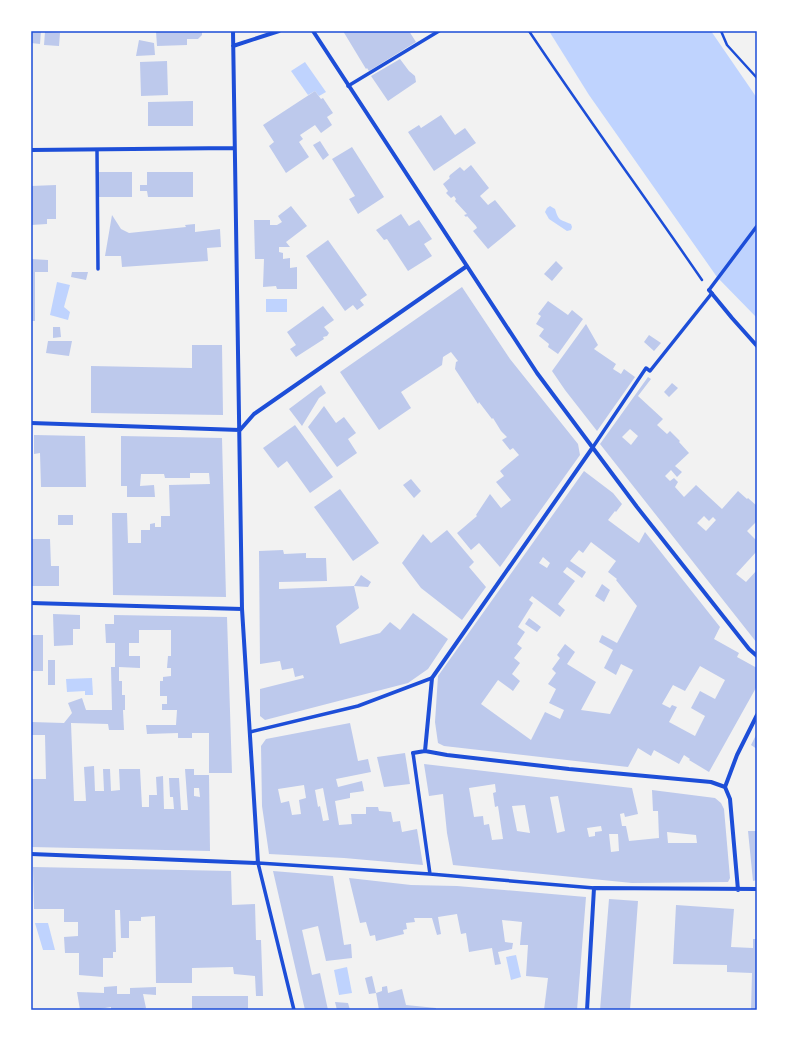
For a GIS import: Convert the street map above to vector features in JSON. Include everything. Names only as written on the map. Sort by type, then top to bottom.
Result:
[{"type":"street","points":[[233,31],[242,609],[258,862],[294,1010]]},
{"type":"street","points":[[233,46],[278,31]]},
{"type":"street","points":[[313,31],[537,372],[637,507],[749,649],[757,656]]},
{"type":"street","points":[[348,86],[438,31]]},
{"type":"street","points":[[31,150],[234,148]]},
{"type":"street","points":[[97,150],[98,269]]},
{"type":"street","points":[[425,751],[432,678],[646,368],[650,371],[711,291],[757,226]]},
{"type":"street","points":[[240,430],[254,414],[467,266]]},
{"type":"street","points":[[711,291],[757,346]]},
{"type":"street","points":[[31,423],[240,430]]},
{"type":"street","points":[[31,603],[242,609]]},
{"type":"street","points":[[250,732],[358,706],[432,678]]},
{"type":"street","points":[[738,890],[730,799],[725,787],[737,756],[757,715]]},
{"type":"street","points":[[430,874],[413,753],[425,751],[447,755],[569,769],[711,782],[725,787]]},
{"type":"street","points":[[31,854],[258,862],[430,874],[594,888],[757,889]]},
{"type":"street","points":[[587,1010],[594,888]]},
{"type":"path","points":[[529,31],[610,151],[711,291]]},
{"type":"path","points":[[721,31],[727,45],[757,78]]},
{"type":"water","points":[[549,31],[711,31],[757,98],[757,318],[717,277],[589,95]]},
{"type":"water","points":[[305,62],[326,92],[319,96],[315,91],[308,95],[291,71]]},
{"type":"water","points":[[550,206],[555,209],[560,219],[571,224],[571,230],[567,231],[549,219],[545,212]]},
{"type":"water","points":[[57,282],[70,285],[64,307],[70,312],[68,320],[50,315]]},
{"type":"water","points":[[266,299],[287,299],[287,312],[266,312]]},
{"type":"water","points":[[92,678],[93,695],[85,695],[85,691],[67,692],[66,679]]},
{"type":"water","points":[[35,923],[48,923],[55,950],[43,950]]},
{"type":"water","points":[[516,955],[521,977],[511,980],[506,957]]},
{"type":"water","points":[[347,967],[352,993],[339,995],[334,970]]},
{"type":"building","points":[[31,31],[41,31],[40,44],[31,43]]},
{"type":"building","points":[[156,31],[202,31],[202,35],[198,39],[187,39],[187,45],[157,46]]},
{"type":"building","points":[[343,31],[409,31],[416,42],[369,71],[367,68],[366,69]]},
{"type":"building","points":[[45,32],[60,33],[59,46],[44,45]]},
{"type":"building","points":[[139,40],[154,43],[155,55],[136,56]]},
{"type":"building","points":[[400,59],[415,76],[416,82],[388,101],[371,76]]},
{"type":"building","points":[[167,61],[168,95],[141,96],[140,62]]},
{"type":"building","points":[[315,91],[321,99],[323,98],[333,113],[327,117],[332,125],[321,133],[315,125],[300,135],[303,139],[299,142],[309,157],[286,173],[269,146],[274,142],[263,125]]},
{"type":"building","points":[[193,101],[193,126],[148,126],[148,102]]},
{"type":"building","points":[[441,115],[455,135],[465,128],[476,143],[434,171],[408,132],[419,125],[421,128]]},
{"type":"building","points":[[320,141],[329,155],[323,160],[313,145]]},
{"type":"building","points":[[352,147],[384,197],[358,214],[349,199],[355,196],[332,159]]},
{"type":"building","points":[[471,165],[489,188],[480,196],[488,205],[495,200],[516,226],[488,249],[473,231],[477,228],[476,226],[467,216],[466,217],[464,215],[467,214],[455,201],[456,199],[454,196],[451,198],[446,193],[448,191],[443,184],[450,178],[450,175],[460,167],[464,171]]},
{"type":"building","points":[[98,172],[132,172],[132,197],[98,197]]},
{"type":"building","points":[[147,172],[193,172],[193,197],[148,197],[147,191],[140,191],[140,185],[147,185]]},
{"type":"building","points":[[56,185],[56,219],[47,219],[47,224],[31,225],[31,186]]},
{"type":"building","points":[[291,206],[307,226],[286,242],[290,247],[279,247],[279,252],[283,253],[283,259],[290,258],[290,268],[297,267],[297,289],[277,289],[276,286],[263,287],[264,259],[255,259],[254,220],[270,220],[270,225],[277,225],[282,222],[278,216]]},
{"type":"building","points":[[401,214],[409,226],[419,220],[432,239],[424,244],[432,256],[408,271],[387,239],[384,240],[376,230]]},
{"type":"building","points":[[112,215],[121,229],[129,233],[186,227],[185,225],[195,224],[195,232],[220,229],[221,247],[207,248],[208,261],[122,267],[121,256],[105,256]]},
{"type":"building","points":[[328,240],[367,295],[360,300],[364,305],[357,310],[353,305],[345,311],[306,256]]},
{"type":"building","points":[[31,259],[48,260],[48,272],[35,272],[35,321],[31,321]]},
{"type":"building","points":[[556,261],[563,268],[552,281],[544,274]]},
{"type":"building","points":[[72,272],[88,272],[86,280],[71,277]]},
{"type":"building","points":[[462,287],[510,359],[578,444],[580,455],[500,567],[479,543],[471,550],[457,533],[477,516],[476,515],[490,494],[501,508],[511,500],[496,482],[504,476],[500,471],[519,455],[513,448],[510,450],[502,440],[507,437],[479,402],[478,404],[455,369],[456,362],[458,361],[451,352],[443,357],[442,365],[401,392],[411,408],[379,430],[340,372]]},
{"type":"building","points":[[548,301],[568,315],[572,310],[583,319],[558,354],[548,347],[549,344],[539,336],[544,329],[536,324],[541,316],[538,314]]},
{"type":"building","points":[[323,306],[334,320],[324,327],[329,333],[327,336],[323,337],[324,339],[296,357],[290,349],[296,345],[287,332]]},
{"type":"building","points":[[586,324],[598,345],[594,349],[616,364],[613,369],[621,374],[624,369],[635,377],[597,431],[552,371]]},
{"type":"building","points":[[53,327],[60,327],[61,337],[53,338]]},
{"type":"building","points":[[649,335],[661,343],[654,351],[644,342]]},
{"type":"building","points":[[48,341],[72,341],[69,356],[46,353]]},
{"type":"building","points":[[192,345],[222,345],[223,415],[91,413],[91,366],[192,368]]},
{"type":"building","points":[[648,377],[651,379],[638,396],[663,419],[657,425],[667,434],[670,431],[689,453],[675,466],[682,472],[677,477],[671,470],[665,476],[670,481],[674,478],[678,482],[675,487],[684,497],[696,485],[722,509],[738,491],[757,506],[757,521],[747,531],[757,541],[757,551],[736,574],[746,582],[757,570],[757,643],[600,444]],"holes":[[[630,429],[638,436],[631,445],[622,437]],[[704,516],[709,521],[713,517],[716,520],[706,531],[697,523]]]},
{"type":"building","points":[[672,383],[678,388],[669,397],[664,392]]},
{"type":"building","points":[[321,385],[326,393],[319,398],[302,426],[289,409]]},
{"type":"building","points":[[324,406],[336,423],[344,417],[356,433],[348,439],[357,453],[337,467],[308,427]]},
{"type":"building","points":[[295,425],[333,477],[310,493],[287,461],[278,468],[263,448]]},
{"type":"building","points":[[34,435],[85,436],[86,487],[41,487],[40,453],[34,454]]},
{"type":"building","points":[[121,436],[222,438],[226,597],[113,595],[112,513],[127,513],[128,543],[141,543],[141,530],[150,530],[150,524],[155,523],[155,527],[161,527],[161,516],[170,516],[169,485],[210,484],[209,473],[190,473],[190,478],[165,478],[164,474],[141,474],[140,486],[154,485],[155,497],[127,497],[127,486],[121,486]]},
{"type":"building","points":[[584,471],[613,493],[622,504],[608,520],[639,543],[645,532],[720,627],[714,639],[739,653],[737,657],[757,668],[757,686],[709,772],[689,760],[690,759],[684,755],[679,764],[654,750],[651,756],[638,748],[628,767],[444,746],[438,743],[435,722],[438,676]],"holes":[[[591,542],[616,561],[608,572],[617,579],[616,580],[637,606],[617,643],[602,635],[599,642],[613,650],[604,668],[616,675],[621,664],[633,670],[610,714],[581,710],[596,682],[567,664],[575,652],[565,644],[557,655],[560,658],[552,669],[556,673],[548,684],[556,689],[549,703],[564,710],[560,719],[545,712],[531,740],[481,704],[498,680],[513,691],[520,681],[512,674],[520,663],[514,658],[522,648],[517,644],[525,632],[518,627],[533,603],[529,600],[532,596],[560,617],[565,610],[558,604],[575,581],[563,572],[567,567],[582,578],[586,572],[570,561],[579,550],[583,553]],[[543,557],[550,563],[547,568],[539,563]],[[700,666],[725,680],[715,699],[700,691],[691,708],[705,716],[695,736],[669,722],[677,707],[672,705],[670,708],[662,704],[673,685],[685,691]]]},
{"type":"building","points":[[411,479],[421,491],[414,498],[403,485]]},
{"type":"building","points":[[340,489],[379,543],[353,561],[314,507]]},
{"type":"building","points":[[58,515],[73,515],[73,525],[58,525]]},
{"type":"building","points":[[447,530],[474,562],[469,567],[486,587],[462,620],[421,588],[402,563],[423,534],[431,543]]},
{"type":"building","points":[[31,539],[50,539],[51,566],[59,566],[59,586],[31,586]]},
{"type":"building","points":[[283,550],[284,554],[306,553],[306,558],[326,558],[327,581],[279,582],[279,589],[354,586],[359,608],[336,626],[340,644],[380,633],[390,622],[400,630],[413,613],[448,639],[428,669],[408,683],[265,720],[260,716],[260,689],[304,678],[303,675],[295,677],[293,668],[282,670],[280,661],[260,664],[259,551]]},
{"type":"building","points":[[361,575],[371,582],[368,587],[354,586]]},
{"type":"building","points":[[602,584],[610,590],[604,602],[595,596]]},
{"type":"building","points":[[53,614],[80,615],[80,629],[73,629],[73,645],[54,646]]},
{"type":"building","points":[[114,615],[227,617],[232,773],[209,773],[209,733],[192,733],[192,738],[178,738],[178,733],[147,734],[146,725],[176,725],[177,710],[162,710],[162,704],[167,704],[167,696],[160,696],[160,681],[163,681],[163,677],[171,676],[171,668],[167,668],[168,656],[171,656],[171,630],[139,630],[139,643],[129,643],[129,656],[140,656],[140,668],[119,667],[119,681],[122,681],[122,695],[125,695],[125,710],[123,710],[124,730],[109,730],[108,724],[71,723],[74,801],[86,801],[84,767],[94,766],[95,791],[104,791],[103,769],[110,769],[111,791],[120,790],[119,769],[140,769],[142,807],[149,807],[149,795],[157,795],[156,777],[163,776],[164,809],[174,809],[173,797],[170,797],[169,778],[179,778],[181,810],[188,810],[185,769],[194,769],[194,775],[209,775],[210,851],[31,847],[31,779],[46,779],[45,735],[31,735],[31,722],[64,723],[72,713],[68,703],[82,698],[86,710],[112,710],[111,667],[115,667],[115,643],[106,643],[105,624],[114,624]],"holes":[[[194,788],[199,788],[200,797],[194,796]]]},
{"type":"building","points":[[529,618],[541,627],[537,632],[525,624]]},
{"type":"building","points":[[31,635],[43,635],[43,671],[31,671]]},
{"type":"building","points":[[48,660],[55,660],[55,685],[48,685]]},
{"type":"building","points":[[350,723],[358,761],[368,759],[371,772],[336,779],[338,787],[362,781],[364,791],[350,793],[350,798],[335,801],[339,825],[352,824],[351,814],[366,814],[366,807],[378,807],[379,811],[391,812],[393,822],[400,821],[402,832],[417,829],[423,865],[344,858],[269,854],[262,806],[261,746],[266,739]],"holes":[[[304,785],[306,798],[299,800],[301,814],[292,815],[289,801],[281,803],[278,789]],[[323,788],[329,820],[323,821],[320,806],[318,807],[315,790]]]},
{"type":"building","points":[[757,733],[757,749],[751,745]]},
{"type":"building","points":[[405,753],[410,784],[384,787],[377,757]]},
{"type":"building","points":[[424,764],[632,788],[638,814],[625,817],[624,813],[620,814],[622,826],[626,826],[629,841],[659,838],[658,811],[653,811],[652,790],[715,798],[721,803],[724,809],[730,878],[728,882],[632,883],[453,865],[447,833],[443,794],[429,796]],"holes":[[[495,784],[496,792],[493,793],[495,807],[498,806],[503,839],[492,840],[489,824],[484,825],[483,816],[474,817],[469,788]],[[558,796],[565,831],[557,833],[550,797]],[[525,805],[530,833],[517,831],[512,806]],[[601,826],[602,831],[595,832],[595,836],[589,837],[587,828]],[[667,832],[696,835],[697,843],[668,843]],[[609,834],[618,834],[619,851],[611,852]]]},
{"type":"building","points":[[748,831],[757,831],[757,880],[753,881]]},
{"type":"building","points":[[33,867],[231,871],[232,905],[255,904],[256,940],[261,940],[263,996],[256,996],[255,976],[234,974],[233,967],[192,968],[192,983],[156,983],[155,916],[141,917],[141,921],[129,921],[129,938],[121,938],[120,910],[115,910],[116,952],[113,952],[113,958],[103,958],[103,977],[79,975],[79,953],[65,953],[64,937],[78,936],[78,922],[64,922],[64,909],[34,909]]},
{"type":"building","points":[[273,871],[333,876],[344,945],[351,944],[352,958],[326,961],[318,926],[302,930],[312,975],[320,973],[328,1010],[305,1010]]},
{"type":"building","points":[[349,878],[411,885],[457,886],[586,897],[577,1010],[544,1010],[548,978],[526,976],[528,945],[520,945],[522,922],[502,920],[505,942],[513,943],[512,949],[498,952],[501,964],[495,965],[492,948],[469,952],[466,933],[461,934],[457,914],[438,917],[441,934],[437,935],[432,918],[414,918],[415,922],[406,923],[407,929],[403,930],[404,934],[376,941],[375,935],[370,936],[366,922],[360,923]]},
{"type":"building","points":[[609,899],[638,901],[630,1010],[600,1010]]},
{"type":"building","points":[[676,905],[734,909],[731,947],[753,948],[753,939],[757,939],[757,1010],[751,1010],[752,973],[727,972],[727,965],[673,964]]},
{"type":"building","points":[[372,976],[376,993],[369,994],[365,978]]},
{"type":"building","points":[[117,986],[117,994],[130,994],[130,988],[156,987],[156,995],[143,994],[146,1008],[139,1010],[111,1010],[111,1007],[93,1010],[80,1010],[77,992],[104,993],[104,987]]},
{"type":"building","points":[[387,986],[388,993],[402,989],[406,1005],[436,1008],[436,1010],[379,1010],[376,993],[382,991],[382,987]]},
{"type":"building","points":[[192,996],[248,996],[248,1010],[192,1010]]},
{"type":"building","points":[[335,1002],[348,1003],[350,1010],[337,1010]]}]
